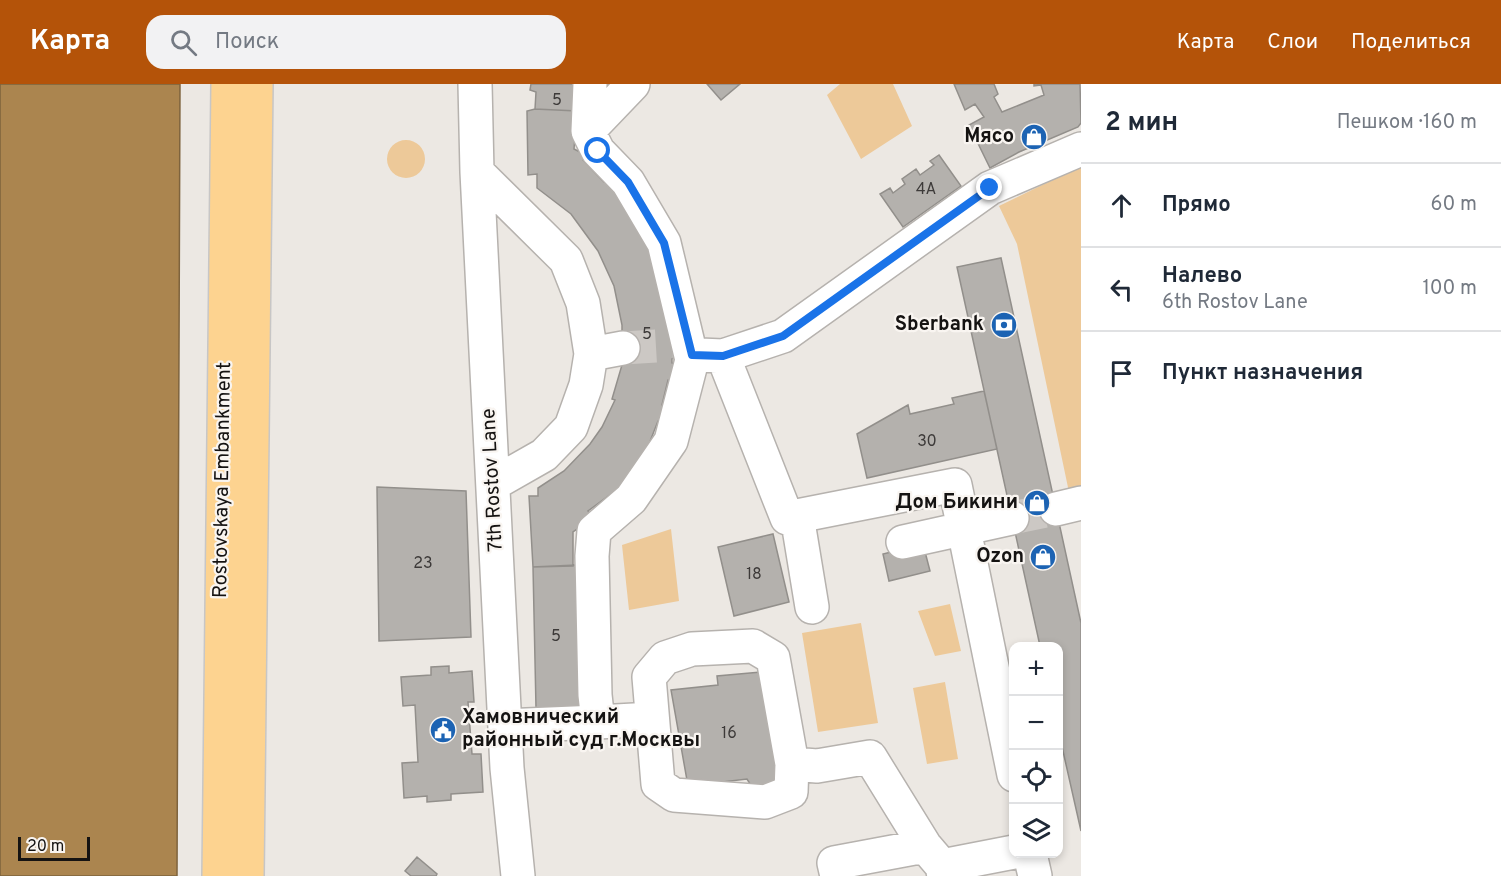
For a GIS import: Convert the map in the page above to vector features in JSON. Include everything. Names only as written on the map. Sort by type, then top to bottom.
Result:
[{"type":"main road","name":"Rostovskaya Embankment","points":[[219,876],[228,84]]},
{"type":"main road","name":"Rostovskaya Embankment","points":[[247,876],[256,84]]},
{"type":"street","name":"7th Rostov Lane","points":[[475,84],[477,172],[507,768],[518,876]]},
{"type":"street","points":[[590,84],[588,131],[598,151],[628,182],[664,243],[694,350],[787,518],[955,485],[1009,750]]},
{"type":"street","points":[[588,131],[633,84]]},
{"type":"street","points":[[694,350],[783,336],[990,188],[1081,149]]},
{"type":"street","points":[[477,172],[566,260],[583,303],[591,354],[586,385],[571,426],[544,455],[493,484]]},
{"type":"street","points":[[591,354],[623,348]]},
{"type":"street","points":[[598,722],[592,556],[594,531],[631,499],[671,441],[694,350]]},
{"type":"street","points":[[797,516],[812,607]]},
{"type":"street","points":[[903,542],[1012,518]]},
{"type":"street","points":[[753,646],[773,658],[792,764],[791,792],[765,802],[674,795],[658,784],[652,719],[649,677],[665,658],[692,649],[753,646]]},
{"type":"street","points":[[505,726],[652,719]]},
{"type":"street","points":[[792,764],[817,766],[870,757],[937,863]]},
{"type":"street","points":[[837,876],[834,863],[937,863],[1009,853]]},
{"type":"street","points":[[1031,858],[1035,876]]},
{"type":"shaded area","points":[[0,84],[180,84],[177,876],[0,876]]},
{"type":"shaded area","points":[[840,84],[893,84],[912,126],[861,159],[827,95]]},
{"type":"shaded area","points":[[406,140],[419,146],[425,159],[419,172],[406,178],[393,172],[387,159],[393,146]]},
{"type":"shaded area","points":[[1081,166],[1081,494],[1070,497],[1017,244],[999,206]]},
{"type":"shaded area","points":[[671,529],[679,601],[629,610],[622,545]]},
{"type":"shaded area","points":[[950,604],[961,651],[935,656],[918,611]]},
{"type":"shaded area","points":[[861,623],[878,723],[818,732],[802,633]]},
{"type":"shaded area","points":[[945,682],[958,759],[927,764],[913,688]]},
{"type":"building","points":[[531,84],[578,84],[577,111],[535,109],[536,92],[530,90]]},
{"type":"building","points":[[707,84],[740,84],[721,100]]},
{"type":"building","points":[[954,84],[994,84],[998,94],[994,97],[1002,112],[1044,95],[1041,85],[1034,86],[1034,84],[1080,84],[1081,123],[1078,127],[1019,152],[990,168],[969,125],[984,117],[975,104],[965,110]]},
{"type":"building","points":[[535,109],[577,111],[574,149],[586,155],[583,160],[604,182],[609,180],[660,263],[677,356],[672,359],[672,363],[676,364],[675,381],[668,380],[662,405],[666,408],[665,418],[658,421],[649,444],[619,497],[611,494],[588,511],[593,518],[573,532],[573,566],[533,567],[529,496],[538,496],[538,488],[564,471],[590,444],[602,427],[615,400],[612,399],[622,365],[622,325],[614,286],[598,251],[571,214],[537,188],[537,174],[528,175],[527,111]]},
{"type":"building","points":[[939,155],[961,186],[903,227],[880,194],[890,188],[893,193],[905,184],[902,179],[916,169],[920,175],[934,165],[930,161]]},
{"type":"building","points":[[1001,258],[1081,623],[1081,831],[1063,751],[1063,642],[1039,642],[957,267]]},
{"type":"building","points":[[984,391],[997,449],[867,478],[857,434],[908,405],[910,414],[954,404],[952,398]]},
{"type":"building","points":[[377,487],[466,491],[471,637],[379,641]]},
{"type":"building","points":[[773,534],[789,602],[734,616],[718,547]]},
{"type":"building","points":[[923,544],[930,571],[889,581],[883,554]]},
{"type":"building","points":[[576,565],[579,707],[536,708],[533,567]]},
{"type":"building","name":"Хамовнический районный суд г.Москвы","points":[[449,666],[449,673],[472,671],[474,702],[468,702],[472,754],[481,754],[483,792],[451,794],[451,800],[427,802],[427,796],[404,798],[402,763],[418,762],[415,705],[403,706],[401,677],[431,675],[431,667]]},
{"type":"building","points":[[771,671],[784,778],[760,791],[752,787],[747,779],[688,786],[671,690],[718,685],[717,676]]},
{"type":"building","points":[[417,857],[437,874],[436,876],[411,876],[405,871]]},
{"type":"tunnel","points":[[623,348],[673,345]]},
{"type":"tunnel","points":[[1012,518],[1056,509]]},
{"type":"place","name":"Мясо","points":[[1034,137]]},
{"type":"place","name":"Sberbank","points":[[1004,325]]},
{"type":"place","name":"Дом Бикини","points":[[1037,503]]},
{"type":"place","name":"Ozon","points":[[1043,557]]},
{"type":"place","name":"Хамовнический районный суд г.Москвы","points":[[443,730]]},
{"type":"route","points":[[598,151],[628,182],[664,243],[692,355],[723,356],[783,336],[990,188]]}]
